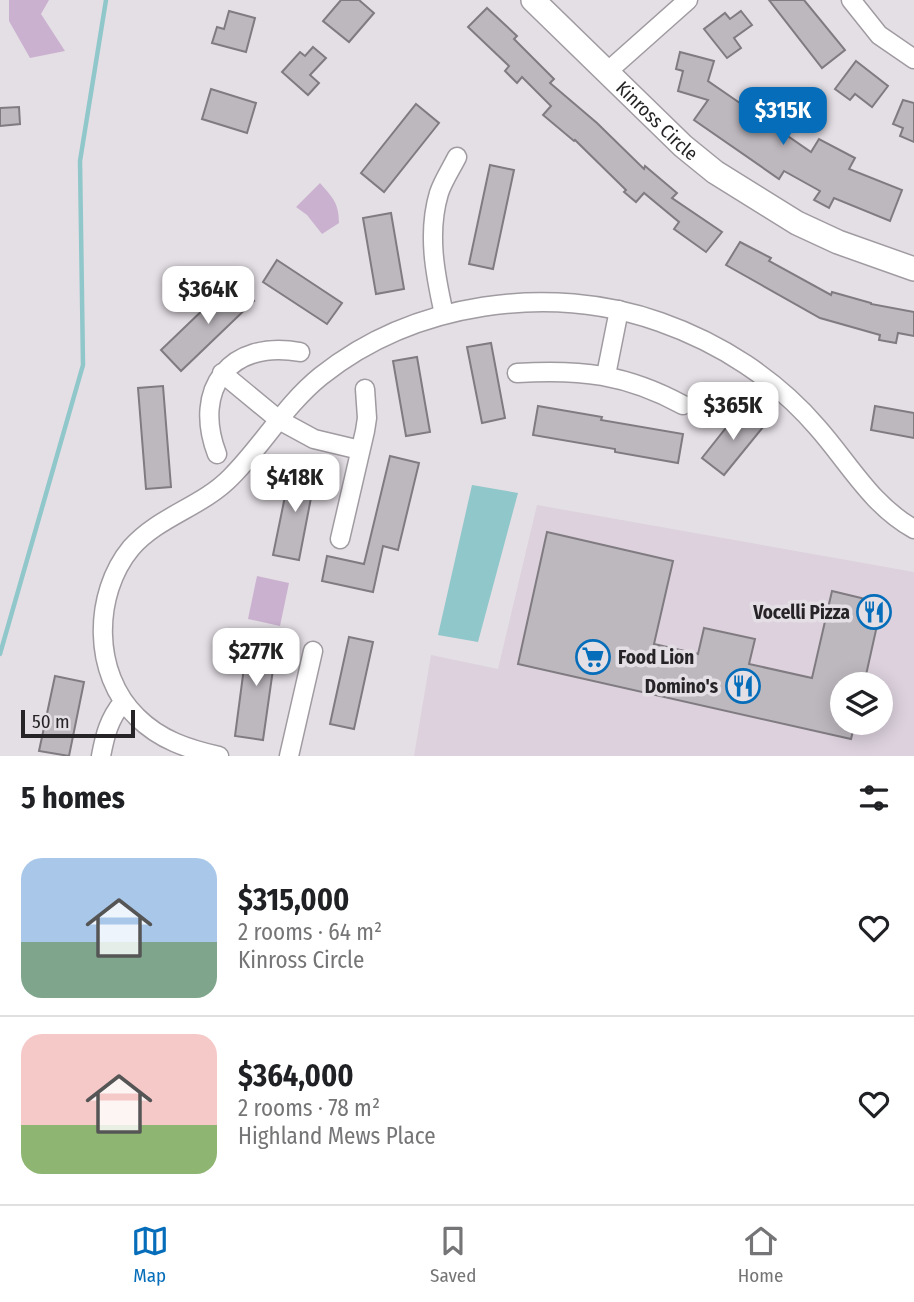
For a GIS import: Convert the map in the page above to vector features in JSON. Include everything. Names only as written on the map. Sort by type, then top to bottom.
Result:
[{"type":"street","name":"Kinross Circle","points":[[533,0],[683,146],[734,185],[774,210],[828,237],[914,269]]},
{"type":"street","points":[[607,72],[688,0]]},
{"type":"street","points":[[851,0],[879,35],[914,59]]},
{"type":"street","points":[[444,314],[434,271],[433,233],[440,192],[457,158]]},
{"type":"street","points":[[219,756],[171,742],[137,718],[123,702],[109,670],[103,632],[106,596],[111,578],[145,534],[210,495],[229,480],[300,396],[335,366],[401,330],[444,314],[504,304],[581,304],[619,310],[659,321],[694,335],[726,351],[758,372],[790,399],[815,424],[878,503],[914,529]]},
{"type":"street","points":[[606,375],[619,310]]},
{"type":"street","points":[[217,454],[208,423],[213,390],[222,373],[234,363],[255,353],[275,350],[300,352]]},
{"type":"street","points":[[517,373],[565,371],[606,375],[643,386],[683,405]]},
{"type":"street","points":[[222,373],[279,419],[314,439],[360,450]]},
{"type":"street","points":[[340,539],[367,418],[365,389]]},
{"type":"street","points":[[289,756],[313,651]]},
{"type":"street","points":[[101,756],[107,727],[123,702]]},
{"type":"shaded area","points":[[9,0],[49,0],[41,14],[65,51],[30,58],[9,21]]},
{"type":"shaded area","points":[[320,183],[334,201],[339,223],[322,234],[307,215],[296,207]]},
{"type":"shaded area","points":[[537,505],[914,572],[914,756],[414,756],[431,655],[498,669]]},
{"type":"shaded area","points":[[257,576],[289,583],[280,626],[248,619]]},
{"type":"water","points":[[472,485],[518,493],[478,642],[438,635]]},
{"type":"building","points":[[341,0],[359,0],[374,13],[349,42],[323,21]]},
{"type":"building","points":[[769,0],[804,0],[845,50],[822,68]]},
{"type":"building","points":[[487,8],[517,36],[514,39],[554,79],[550,83],[597,123],[644,169],[645,166],[677,193],[672,198],[722,232],[706,252],[674,229],[679,222],[644,193],[636,202],[624,192],[626,190],[575,140],[543,115],[551,106],[522,77],[517,83],[505,71],[509,66],[468,27]]},
{"type":"building","points":[[229,11],[255,18],[246,52],[212,43],[217,27],[224,29]]},
{"type":"building","points":[[741,11],[752,25],[734,38],[741,48],[727,58],[704,29],[725,13],[730,19]]},
{"type":"building","points":[[313,47],[326,58],[310,75],[319,83],[308,95],[282,72],[300,52],[305,56]]},
{"type":"building","points":[[680,52],[714,61],[708,81],[811,152],[819,139],[855,158],[849,169],[902,190],[890,221],[834,198],[829,208],[814,200],[820,191],[784,171],[779,179],[694,120],[708,100],[678,91],[683,71],[676,69]]},
{"type":"building","points":[[856,61],[888,86],[872,107],[855,94],[850,100],[835,89]]},
{"type":"building","points":[[211,89],[256,103],[247,133],[202,119]]},
{"type":"building","points":[[903,100],[914,103],[914,142],[900,136],[903,128],[893,124]]},
{"type":"building","points":[[416,104],[439,123],[384,192],[361,173]]},
{"type":"building","points":[[19,107],[20,124],[0,126],[0,108]]},
{"type":"building","points":[[490,165],[514,170],[493,269],[469,264]]},
{"type":"building","points":[[391,213],[404,289],[376,294],[363,218]]},
{"type":"building","points":[[740,242],[831,295],[832,292],[871,304],[914,312],[914,336],[898,333],[896,343],[879,340],[880,335],[820,318],[726,265]]},
{"type":"building","points":[[277,260],[342,303],[327,324],[263,282]]},
{"type":"building","points":[[234,280],[254,301],[181,371],[161,350]]},
{"type":"building","points":[[491,343],[505,418],[482,423],[467,347]]},
{"type":"building","points":[[417,357],[430,432],[406,436],[393,361]]},
{"type":"building","points":[[163,386],[171,487],[146,489],[138,388]]},
{"type":"building","points":[[538,406],[683,434],[678,463],[533,435]]},
{"type":"building","points":[[875,406],[914,413],[914,438],[871,430]]},
{"type":"building","points":[[741,409],[764,426],[724,475],[702,458]]},
{"type":"building","points":[[390,456],[419,463],[398,550],[383,546],[373,592],[322,581],[327,556],[364,564]]},
{"type":"building","points":[[291,467],[316,472],[299,560],[273,555]]},
{"type":"building","points":[[547,532],[673,561],[654,644],[698,654],[704,628],[755,639],[749,664],[812,678],[832,591],[882,603],[867,672],[830,672],[830,734],[518,664]]},
{"type":"building","points":[[248,637],[277,641],[263,740],[235,736]]},
{"type":"building","points":[[349,637],[373,642],[354,729],[330,724]]},
{"type":"building","points":[[55,676],[84,682],[69,756],[39,751]]},
{"type":"building","points":[[833,735],[852,735],[851,739]]},
{"type":"waterway","points":[[0,654],[83,365],[80,161],[106,0]]},
{"type":"place","name":"Vocelli Pizza","points":[[874,612]]},
{"type":"place","name":"Food Lion","points":[[593,657]]},
{"type":"place","name":"Domino's","points":[[743,686]]}]
